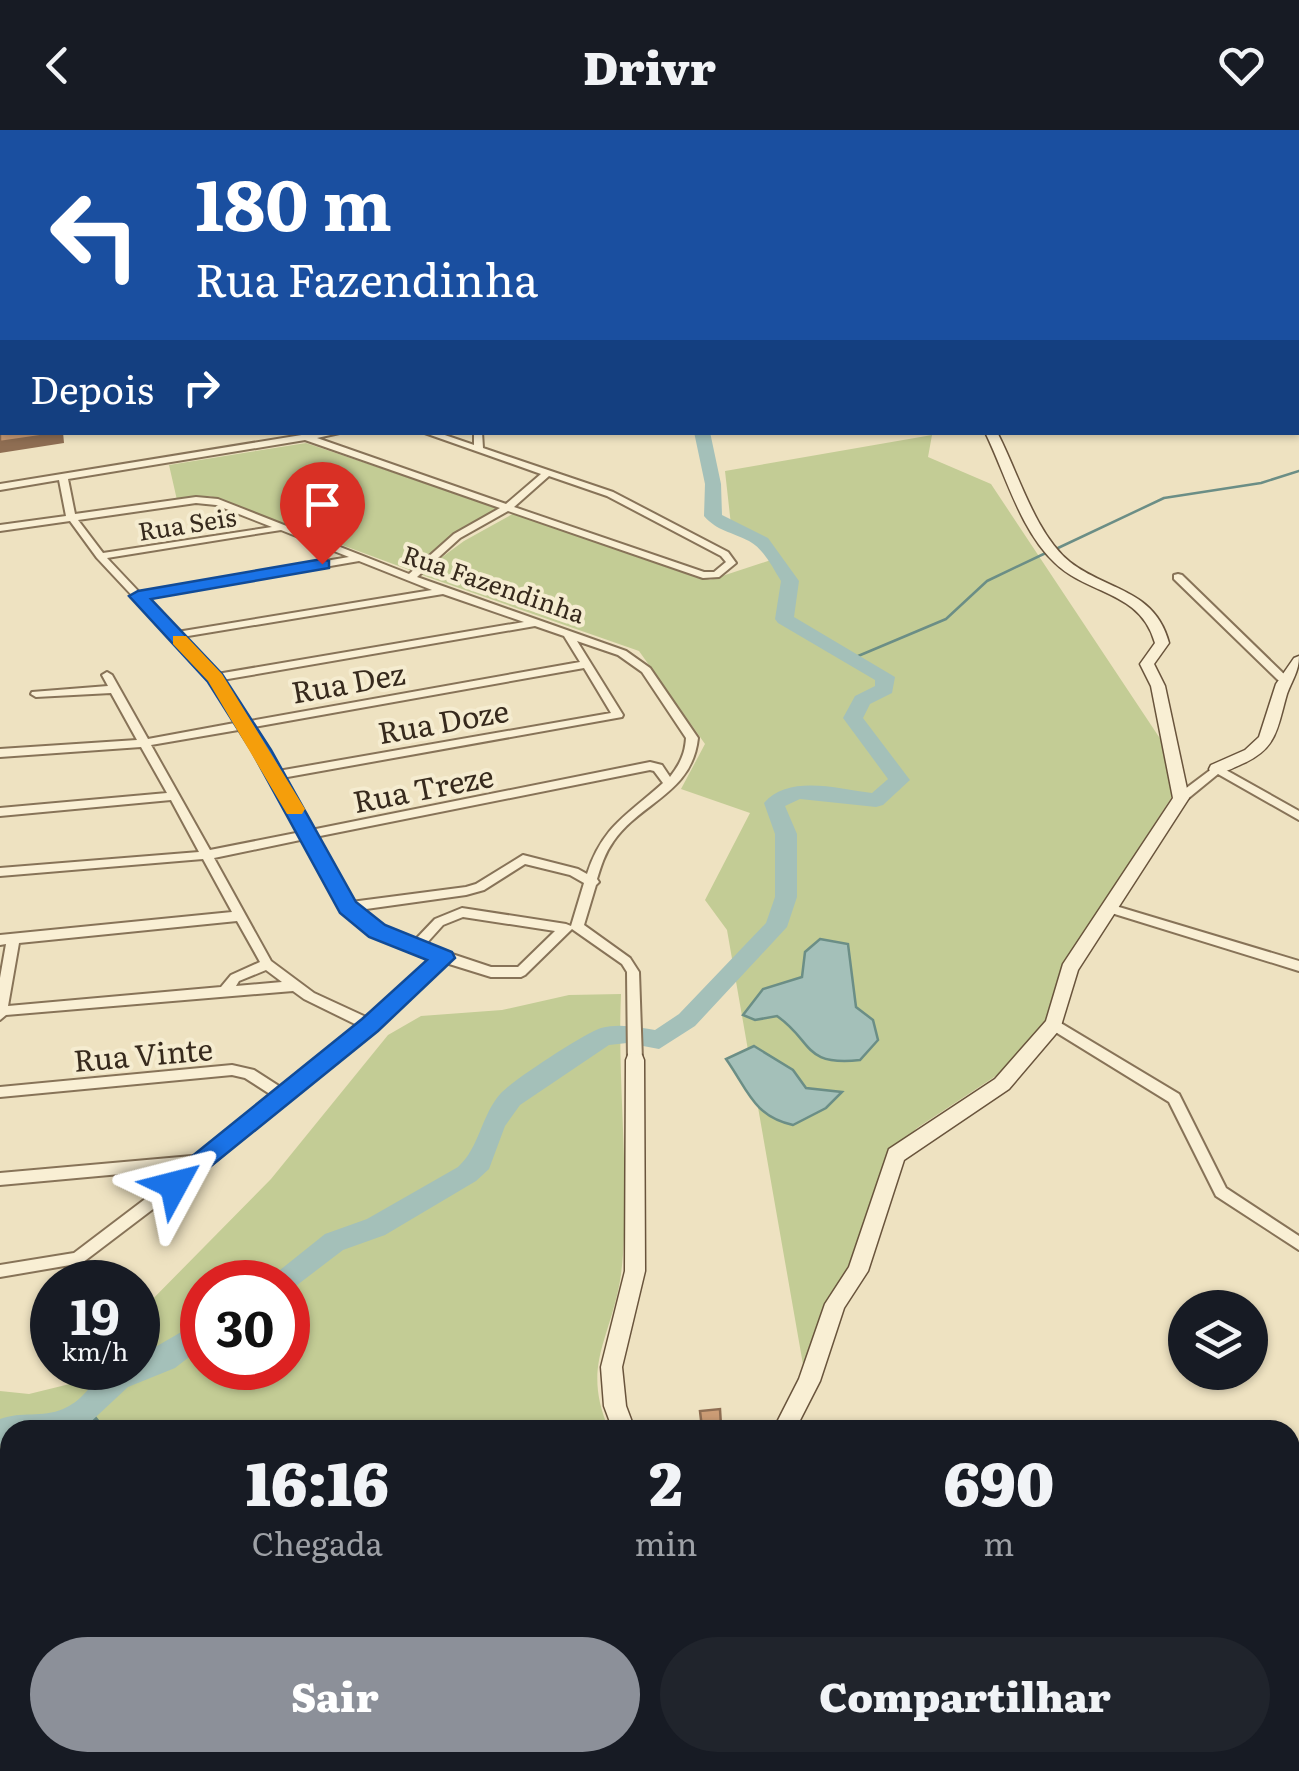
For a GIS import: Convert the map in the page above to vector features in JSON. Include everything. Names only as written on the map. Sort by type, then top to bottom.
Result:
[{"type":"street","points":[[0,487],[324,435]]},
{"type":"street","points":[[307,438],[703,575],[716,575],[731,562],[726,554],[633,504],[435,435]]},
{"type":"street","points":[[478,435],[478,450]]},
{"type":"street","points":[[993,435],[1015,489],[1066,566],[1118,588],[1161,631],[1162,643],[1147,664],[1158,686],[1181,798]]},
{"type":"street","points":[[410,578],[457,536],[508,507],[548,473]]},
{"type":"street","points":[[63,477],[72,516],[100,556],[216,678],[276,775],[348,908],[377,931],[491,972],[521,972],[572,928],[608,838],[668,782]]},
{"type":"street","name":"Rua Fazendinha","points":[[0,528],[208,500],[443,591],[566,632],[636,661],[692,738],[688,764],[668,782]]},
{"type":"street","name":"Rua Seis","points":[[100,556],[280,528]]},
{"type":"street","points":[[138,596],[358,558]]},
{"type":"street","points":[[1178,577],[1282,678]]},
{"type":"street","points":[[175,635],[443,591]]},
{"type":"street","points":[[216,678],[536,623]]},
{"type":"street","points":[[566,632],[584,665]]},
{"type":"street","points":[[789,1420],[809,1380],[836,1304],[858,1270],[896,1155],[1002,1084],[1054,1024],[1069,969],[1181,798],[1217,769],[1259,749],[1268,734],[1282,678],[1299,661]]},
{"type":"street","name":"Rua Doze","points":[[276,775],[618,715],[584,665]]},
{"type":"street","name":"Rua Dez","points":[[0,753],[144,743],[584,665]]},
{"type":"street","points":[[107,676],[268,964],[294,986],[370,1025]]},
{"type":"street","points":[[36,694],[115,690]]},
{"type":"street","name":"Rua Treze","points":[[0,872],[207,855],[650,766],[658,768],[668,782]]},
{"type":"street","points":[[1217,769],[1299,816]]},
{"type":"street","points":[[0,812],[174,796]]},
{"type":"street","points":[[348,908],[466,892],[480,888],[523,859],[574,872],[592,882]]},
{"type":"street","points":[[1109,908],[1299,966]]},
{"type":"street","points":[[416,946],[439,922],[462,912],[572,928],[626,961],[632,972],[636,1060],[635,1271],[631,1296],[611,1355],[608,1383],[621,1420]]},
{"type":"street","points":[[241,916],[7,940],[0,1013],[294,986]]},
{"type":"street","points":[[0,1271],[77,1259],[206,1161],[444,958]]},
{"type":"street","points":[[224,992],[235,978],[268,964]]},
{"type":"street","points":[[1054,1024],[1174,1098],[1221,1192],[1299,1244]]},
{"type":"street","name":"Rua Vinte","points":[[0,1092],[232,1070],[249,1074],[284,1096]]},
{"type":"street","points":[[0,1179],[206,1161]]},
{"type":"green space","points":[[932,435],[928,457],[991,484],[1163,743],[1175,792],[1077,944],[1050,1019],[1017,1062],[917,1128],[892,1154],[805,1376],[727,930],[705,900],[750,813],[681,789],[705,744],[639,651],[419,574],[464,541],[518,511],[710,580],[774,559],[731,525],[725,471]]},
{"type":"green space","points":[[306,443],[499,508],[412,571],[210,496],[177,500],[169,465]]},
{"type":"green space","points":[[621,994],[625,1207],[618,1291],[597,1375],[606,1420],[0,1420],[0,1391],[29,1394],[45,1390],[160,1390],[160,1292],[180,1271],[180,1390],[310,1390],[310,1260],[191,1260],[271,1179],[388,1035],[421,1016],[502,1010],[569,995]]},
{"type":"water","points":[[820,939],[848,944],[856,1007],[873,1020],[878,1040],[860,1060],[818,1056],[777,1016],[755,1020],[743,1015],[763,989],[802,977],[805,952]]},
{"type":"water","points":[[754,1046],[793,1070],[806,1088],[842,1092],[826,1108],[793,1125],[780,1121],[753,1100],[726,1059]]},
{"type":"building","points":[[0,435],[48,435],[0,442]]},
{"type":"building","points":[[720,1409],[721,1420],[701,1420],[700,1411]]},
{"type":"waterway","points":[[310,1261],[334,1242],[376,1227],[467,1174],[480,1162],[494,1123],[511,1098],[604,1036],[627,1034],[659,1040],[687,1020],[776,927],[786,897],[786,834],[774,803],[798,792],[876,800],[900,780],[853,718],[862,700],[885,689],[885,677],[784,619],[790,581],[777,560],[756,538],[724,525],[713,516],[713,484],[703,435]]},
{"type":"waterway","points":[[1058,548],[1164,498],[1261,483],[1299,471]]},
{"type":"waterway","points":[[851,659],[946,619],[987,581],[1050,551]]},
{"type":"waterway","points":[[73,1420],[118,1378],[165,1359],[180,1348]]},
{"type":"waterway","points":[[87,1409],[96,1420]]},
{"type":"slow traffic","points":[[179,640],[216,678],[295,809]]},
{"type":"route","points":[[174,1185],[370,1025],[444,958],[377,931],[348,908],[310,835],[216,678],[138,596],[322,564]]}]
